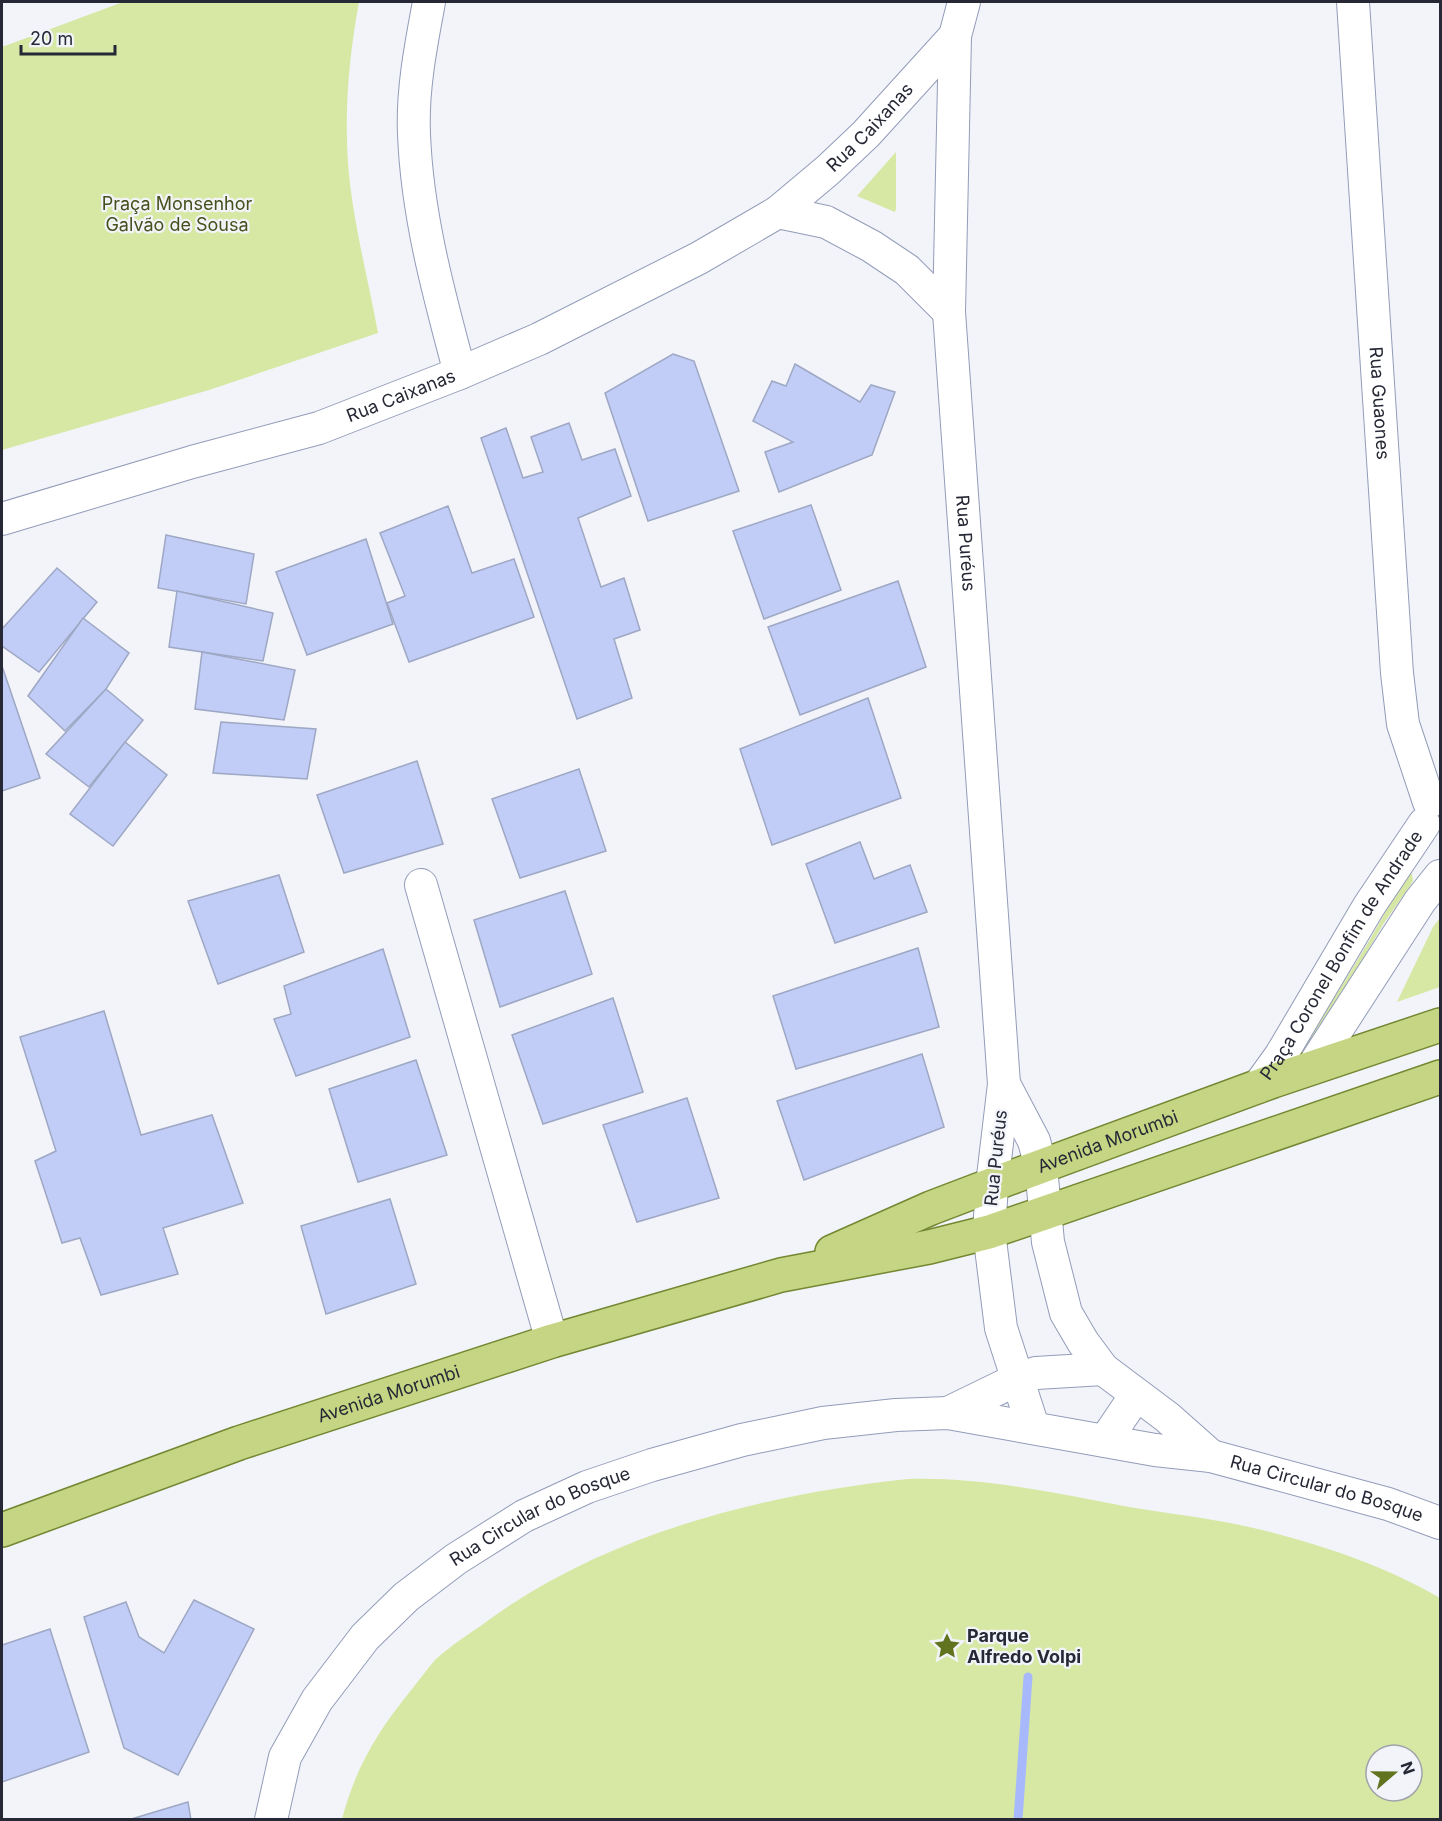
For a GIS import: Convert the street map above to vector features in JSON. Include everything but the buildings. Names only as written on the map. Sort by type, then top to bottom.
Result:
[{"type":"main road","name":"Avenida Morumbi","points":[[781,1275],[931,1208],[1258,1087],[1440,1025]]},
{"type":"main road","points":[[1248,1142],[1280,1117],[1296,1099],[1312,1068]]},
{"type":"main road","name":"Avenida Morumbi","points":[[2,1530],[239,1443],[552,1341],[781,1275],[989,1232],[1440,1077]]},
{"type":"street","points":[[429,2],[419,60],[414,133],[421,203],[436,285],[460,373]]},
{"type":"street","name":"Rua Puréus","points":[[964,2],[955,36],[949,312],[1004,1084],[989,1232],[1001,1328],[1018,1379]]},
{"type":"street","name":"Rua Guaones","points":[[1353,2],[1397,674],[1403,724],[1431,804],[1425,842],[1432,858],[1440,867]]},
{"type":"street","name":"Rua Caixanas","points":[[2,519],[192,462],[319,428],[460,373],[539,339],[625,296],[699,258],[778,212],[866,134],[955,36]]},
{"type":"street","points":[[778,212],[826,222],[871,246],[907,270],[949,312]]},
{"type":"street","name":"Praça Coronel Bonfim de Andrade","points":[[1258,1087],[1281,1054],[1431,804]]},
{"type":"street","name":"Praça Coronel Bonfim de Andrade","points":[[1312,1068],[1420,901],[1440,876]]},
{"type":"street","points":[[421,885],[552,1341]]},
{"type":"street","name":"Rua Puréus","points":[[1004,1084],[1034,1141],[1041,1167],[1048,1242],[1066,1313],[1083,1342],[1103,1369]]},
{"type":"street","name":"Rua Circular do Bosque","points":[[948,1413],[1018,1379],[1036,1373],[1103,1369],[1167,1417],[1211,1456]]},
{"type":"street","points":[[1018,1379],[1034,1427]]},
{"type":"street","points":[[1105,1441],[1136,1395]]},
{"type":"street","name":"Rua Circular do Bosque","points":[[271,1820],[285,1757],[317,1700],[365,1637],[406,1597],[456,1559],[524,1516],[587,1486],[742,1440],[824,1423],[896,1415],[948,1413],[1155,1450],[1211,1456],[1437,1518]]},
{"type":"green space","name":"Praça Monsenhor Galvão de Sousa","points":[[123,2],[359,2],[348,93],[348,161],[356,221],[378,333],[209,390],[2,450],[2,47]]},
{"type":"green space","points":[[896,152],[896,209],[895,212],[857,196]]},
{"type":"green space","points":[[1410,872],[1413,881],[1410,886],[1384,923],[1310,1048],[1300,1052],[1361,955]]},
{"type":"green space","points":[[1440,918],[1440,987],[1397,1002],[1433,927]]},
{"type":"green space","name":"Parque Alfredo Volpi","points":[[908,1479],[992,1483],[1258,1529],[1352,1557],[1418,1586],[1440,1598],[1440,1819],[342,1819],[361,1766],[379,1735],[429,1667],[456,1643],[526,1595],[576,1567],[629,1544],[683,1524],[795,1496]]},
{"type":"waterway","points":[[1018,1820],[1028,1677]]},
{"type":"place","name":"Parque Alfredo Volpi","points":[[947,1646]]}]
